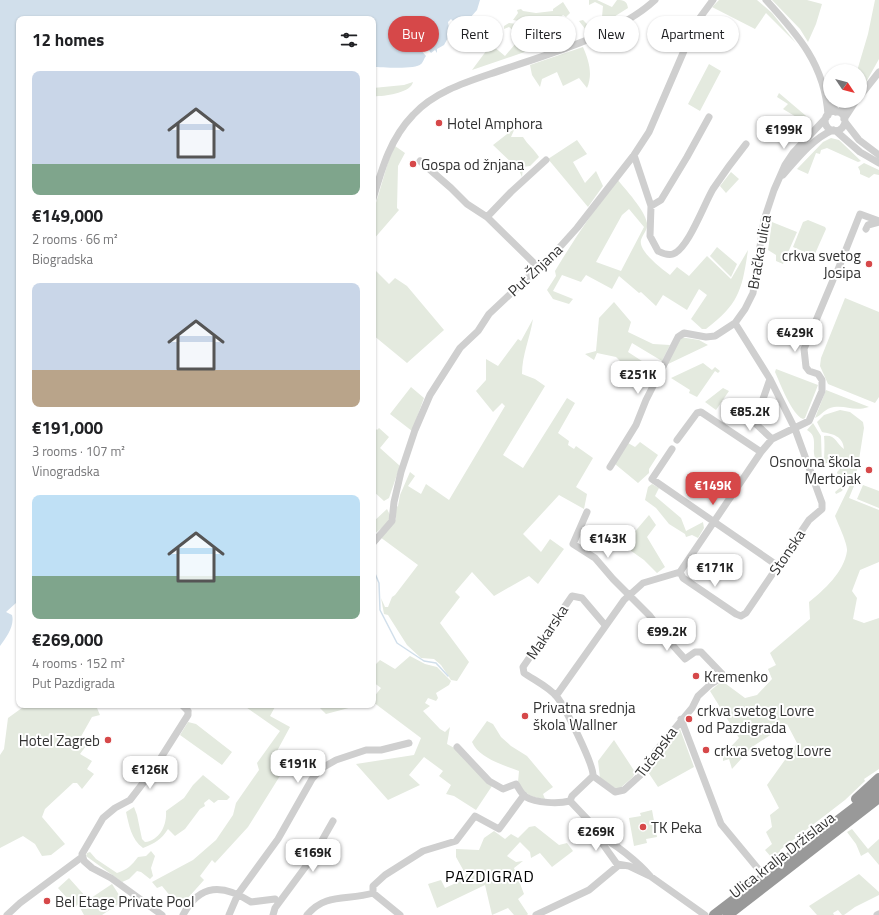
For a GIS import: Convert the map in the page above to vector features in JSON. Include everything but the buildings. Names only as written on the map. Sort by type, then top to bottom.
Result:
[{"type":"highway","points":[[820,833],[829,822],[879,778]]},
{"type":"highway","points":[[820,833],[879,789]]},
{"type":"highway","points":[[854,818],[879,798]]},
{"type":"highway","points":[[854,818],[879,806]]},
{"type":"highway","name":"Ulica kralja Držislava","points":[[714,915],[730,910],[854,818]]},
{"type":"highway","name":"Ulica kralja Držislava","points":[[730,910],[764,876],[820,833]]},
{"type":"street","points":[[376,189],[384,161],[393,141],[413,114],[430,100],[447,90],[606,32],[636,15],[655,0]]},
{"type":"street","name":"Put Žnjana","points":[[376,540],[392,521],[394,502],[401,472],[415,430],[430,395],[460,348],[478,331],[489,314],[559,248],[577,228],[634,155],[648,132],[696,23],[713,0]]},
{"type":"street","points":[[766,0],[805,46],[813,58],[823,83]]},
{"type":"street","points":[[867,87],[879,72]]},
{"type":"street","points":[[828,108],[828,127],[860,152],[879,163]]},
{"type":"street","points":[[835,108],[859,140],[879,156]]},
{"type":"street","points":[[827,117],[844,108]]},
{"type":"street","points":[[835,131],[842,128],[851,108]]},
{"type":"street","points":[[651,206],[661,200],[709,117]]},
{"type":"street","name":"Bračka ulica","points":[[735,323],[745,309],[753,293],[764,220],[769,202],[785,165],[793,153],[827,117]]},
{"type":"street","name":"Bračka ulica","points":[[779,180],[811,144],[821,136],[835,131]]},
{"type":"street","points":[[634,155],[651,206],[650,236],[654,246],[664,254],[673,254],[680,248],[692,230],[713,189],[746,144]]},
{"type":"street","points":[[487,217],[511,192],[546,160]]},
{"type":"street","points":[[420,161],[467,204],[487,217],[538,267]]},
{"type":"street","points":[[837,272],[860,214],[879,222]]},
{"type":"street","points":[[866,229],[868,225],[879,222]]},
{"type":"street","points":[[570,801],[572,796],[593,776],[594,772],[589,759],[556,696],[605,625],[630,595],[643,583],[680,572],[761,452],[772,439],[809,421],[822,391],[822,380],[818,374],[809,371],[806,367],[804,349],[833,280]]},
{"type":"street","points":[[610,467],[636,425],[646,400],[678,337],[684,333],[706,338],[715,336],[735,323],[770,379],[795,429]]},
{"type":"street","points":[[770,379],[756,419],[756,424],[772,439]]},
{"type":"street","points":[[677,440],[697,413],[704,414],[761,452]]},
{"type":"street","name":"Stonska","points":[[680,572],[683,578],[736,614],[741,616],[746,613],[809,520],[822,509],[822,503],[795,429]]},
{"type":"street","points":[[672,449],[652,479],[778,566]]},
{"type":"street","points":[[587,512],[573,544],[595,558],[612,579],[630,595]]},
{"type":"street","name":"Tučepska","points":[[593,776],[615,792],[624,790],[645,771],[659,747],[681,719],[692,708],[698,696],[711,684],[724,676],[701,652],[695,652],[685,659],[667,639],[650,616],[630,595]]},
{"type":"street","name":"Makarska","points":[[556,696],[524,673],[523,670],[527,660],[570,598],[575,596],[582,598],[605,625]]},
{"type":"street","points":[[7,915],[20,903],[82,857],[82,854],[104,818],[115,808],[130,800],[156,767],[191,708]]},
{"type":"street","points":[[681,719],[721,824],[764,876]]},
{"type":"street","points":[[229,915],[238,894],[278,839],[312,779],[322,768],[336,760],[366,750],[381,750],[409,743]]},
{"type":"street","points":[[458,747],[489,782],[503,788],[516,784],[524,795],[534,800],[561,802],[570,801]]},
{"type":"street","points":[[373,893],[373,886],[390,872],[424,851],[456,841],[475,816],[499,829],[524,795]]},
{"type":"street","points":[[570,801],[588,820],[600,843],[618,862],[650,876],[705,915]]},
{"type":"street","points":[[273,915],[275,908],[312,858],[333,822]]},
{"type":"street","points":[[597,836],[624,853],[643,868],[650,876]]},
{"type":"street","points":[[618,862],[616,853],[624,853]]},
{"type":"street","points":[[536,915],[589,890],[607,875],[618,862],[627,860],[624,853]]},
{"type":"street","points":[[82,857],[84,861],[92,868],[110,878],[162,915]]},
{"type":"street","points":[[183,915],[194,898],[204,891],[223,889],[238,894],[251,902],[275,899]]},
{"type":"street","points":[[307,915],[322,901],[363,896],[373,893]]},
{"type":"street","points":[[373,893],[400,915]]},
{"type":"shaded area","points":[[0,0],[480,0],[477,10],[472,16],[447,16],[447,40],[444,45],[439,48],[439,16],[388,16],[388,52],[423,52],[426,56],[422,63],[418,66],[406,68],[376,67],[376,16],[16,16],[16,603],[6,612],[12,615],[13,619],[5,639],[0,646]]},
{"type":"shaded area","points":[[589,0],[597,0],[612,7],[617,0],[622,0],[626,2],[628,8],[615,16],[602,16],[603,6],[595,2],[589,5]]},
{"type":"shaded area","points":[[719,0],[757,0],[772,13],[796,43],[766,13],[755,29],[739,21],[739,16],[730,16],[712,7]]},
{"type":"shaded area","points":[[772,0],[807,0],[822,4],[816,24],[808,42],[800,29]]},
{"type":"shaded area","points":[[875,0],[879,0],[879,59],[867,80],[867,64],[859,64],[868,34]]},
{"type":"shaded area","points":[[563,2],[570,13],[567,16],[516,16],[518,13],[517,10],[521,9],[523,11],[536,13],[553,11],[553,9]]},
{"type":"shaded area","points":[[579,21],[584,21],[584,27]]},
{"type":"shaded area","points":[[511,23],[511,29],[509,27],[504,29],[504,26]]},
{"type":"shaded area","points":[[583,47],[587,57],[590,68],[590,78],[587,88],[579,78],[563,86],[557,72],[542,79],[540,87],[532,75],[530,65],[568,52],[576,52],[576,49]]},
{"type":"shaded area","points":[[511,49],[511,52],[525,52],[472,70],[485,52],[500,52],[505,56]]},
{"type":"shaded area","points":[[709,64],[721,71],[700,111],[688,104]]},
{"type":"shaded area","points":[[413,82],[411,86],[402,92],[376,96],[376,88],[404,85]]},
{"type":"shaded area","points":[[779,93],[812,121],[795,137],[792,135],[806,120],[801,116],[798,118],[783,109],[788,104],[777,97]]},
{"type":"shaded area","points":[[515,128],[511,137],[523,137],[539,157],[530,166],[523,167],[522,177],[519,170],[493,145]]},
{"type":"shaded area","points":[[831,138],[839,140],[861,161],[858,162],[827,148],[821,150],[820,154],[816,153],[808,174],[797,169],[823,142]]},
{"type":"shaded area","points":[[577,140],[587,154],[573,162],[585,183],[596,171],[603,186],[588,207],[548,159]]},
{"type":"shaded area","points":[[395,146],[405,153],[398,166],[397,208],[399,210],[376,237],[376,203],[389,159]]},
{"type":"shaded area","points":[[864,163],[879,170],[879,175],[874,174],[869,178],[860,174],[858,167]]},
{"type":"shaded area","points":[[731,172],[739,179],[726,193],[720,186]]},
{"type":"shaded area","points":[[617,179],[643,212],[647,225],[641,240],[643,249],[651,259],[670,275],[677,267],[689,276],[707,256],[731,279],[748,250],[744,276],[737,295],[726,312],[706,329],[702,329],[691,319],[707,295],[699,289],[687,310],[663,295],[656,306],[641,292],[639,293],[619,276],[612,289],[586,275],[581,282],[562,275],[553,291],[573,299],[569,304],[553,299],[547,290],[556,276],[555,271],[577,236]],"holes":[[[629,209],[644,227],[621,271],[596,262],[622,215]]]},
{"type":"shaded area","points":[[808,220],[825,227],[826,229],[814,256],[793,247],[803,222]]},
{"type":"shaded area","points":[[772,222],[797,232],[783,264],[776,261],[776,255],[768,250]]},
{"type":"shaded area","points":[[717,247],[737,264],[731,277],[710,256]]},
{"type":"shaded area","points":[[376,271],[389,284],[395,278],[407,286],[444,330],[407,363],[376,337]]},
{"type":"shaded area","points":[[845,298],[879,312],[879,397],[875,403],[828,384],[820,366],[821,358]]},
{"type":"shaded area","points":[[614,302],[631,322],[628,332],[653,344],[670,345],[662,361],[632,343],[628,352],[645,363],[634,375],[616,357],[597,353],[594,360],[585,354],[596,351],[599,318]]},
{"type":"shaded area","points":[[533,319],[523,360],[522,374],[535,379],[545,386],[503,455],[523,468],[567,398],[575,403],[558,433],[569,441],[568,445],[574,449],[576,446],[593,458],[576,487],[587,494],[584,509],[559,495],[523,534],[541,552],[550,539],[564,549],[538,584],[529,576],[494,596],[472,572],[455,592],[460,597],[440,623],[469,662],[457,681],[451,680],[441,665],[434,659],[421,658],[407,645],[388,615],[384,614],[381,598],[385,607],[388,607],[392,597],[418,565],[380,537],[396,519],[395,508],[398,506],[400,495],[410,472],[415,476],[408,486],[421,494],[426,484],[449,500],[505,406],[502,403],[493,412],[476,391],[486,380],[486,359],[498,366],[518,339],[521,341]]},
{"type":"shaded area","points":[[680,337],[699,340],[708,345],[666,365]]},
{"type":"shaded area","points":[[703,363],[712,370],[715,367],[720,371],[718,373],[715,371],[697,397],[689,393],[690,390],[671,378]]},
{"type":"shaded area","points":[[776,369],[818,385],[805,418],[803,419],[795,412],[783,391],[775,372]]},
{"type":"shaded area","points":[[411,387],[424,398],[412,431],[390,414]]},
{"type":"shaded area","points":[[723,388],[729,391],[716,410],[705,402]]},
{"type":"shaded area","points":[[826,390],[869,407],[854,409],[834,407],[828,409],[815,418]]},
{"type":"shaded area","points":[[840,410],[850,412],[863,422],[864,428],[858,466],[854,480],[849,478],[842,491],[836,494],[835,492],[841,487],[837,472],[840,469],[838,466],[833,467],[830,462],[824,464],[824,436],[831,436],[844,449],[842,441],[837,436],[822,432],[817,422],[824,415]]},
{"type":"shaded area","points":[[813,423],[821,436],[822,466],[819,468],[814,454],[814,438],[807,430]]},
{"type":"shaded area","points":[[379,428],[389,437],[380,448],[400,466],[389,498],[384,501],[376,494],[376,429],[377,430]]},
{"type":"shaded area","points":[[640,442],[658,455],[649,469],[649,473],[638,483],[615,464],[628,443],[635,447]]},
{"type":"shaded area","points":[[652,484],[659,488],[655,496],[681,518],[686,531],[703,522],[704,528],[698,538],[692,535],[686,537],[685,534],[669,524],[656,508],[645,500],[648,487]]},
{"type":"shaded area","points":[[850,485],[854,486],[849,498],[879,510],[879,562],[860,570],[852,591],[857,598],[853,619],[864,623],[879,618],[879,769],[864,779],[865,781],[845,800],[780,850],[780,852],[772,858],[765,850],[772,844],[766,832],[772,827],[770,815],[779,808],[767,785],[797,743],[787,724],[752,747],[732,769],[729,759],[723,761],[723,755],[739,738],[710,691],[722,681],[745,698],[757,695],[772,679],[768,669],[776,665],[770,653],[810,619],[809,602],[821,592],[838,573],[845,559],[847,548],[835,516]]},
{"type":"shaded area","points":[[863,485],[879,491],[879,508],[857,499]]},
{"type":"shaded area","points":[[387,509],[390,515],[388,523],[376,533],[376,519]]},
{"type":"shaded area","points":[[649,515],[656,525],[647,537],[665,567],[657,573],[644,560],[627,548],[624,543],[630,534],[632,535]]},
{"type":"shaded area","points":[[410,656],[425,664],[437,667],[451,681],[449,685],[436,693],[438,698],[436,701],[428,698],[425,703],[430,706],[423,711],[440,729],[445,732],[450,727],[447,744],[458,750],[492,786],[476,810],[454,796],[446,794],[451,785],[439,776],[443,771],[424,757],[409,775],[420,785],[388,800],[356,764],[414,755],[421,738],[376,704],[376,694],[381,688],[376,684],[376,664],[380,660],[395,669]]},
{"type":"shaded area","points":[[22,708],[97,708],[100,715],[92,717],[79,740],[86,746],[80,754],[92,761],[87,769],[94,774],[82,789],[77,783],[73,783],[45,809],[42,817],[65,844],[51,855],[42,856],[35,844],[23,836],[0,848],[0,755],[4,749],[8,718]]},
{"type":"shaded area","points":[[247,708],[274,708],[270,716],[290,727],[277,751],[294,758],[283,771],[248,827],[215,863],[212,860],[200,876],[204,880],[187,899],[176,903],[162,886],[157,888],[152,882],[193,860],[216,840],[233,815],[236,803],[259,770],[257,763],[280,731]]},
{"type":"shaded area","points":[[320,708],[349,708],[326,714]]},
{"type":"shaded area","points":[[487,721],[493,724],[501,737],[511,746],[527,756],[553,787],[543,794],[545,799],[536,798],[523,790],[518,782],[519,771],[486,757],[475,748],[472,742]]},
{"type":"shaded area","points":[[188,722],[196,724],[232,752],[222,765],[180,735]]},
{"type":"shaded area","points":[[680,729],[694,767],[658,787],[648,772],[664,747]]},
{"type":"shaded area","points":[[614,740],[635,772],[633,777],[618,790],[600,778],[598,761]]},
{"type":"shaded area","points":[[203,775],[230,797],[227,800],[218,800],[214,803],[209,799],[204,803],[205,806],[200,809],[185,829],[175,836],[168,829],[157,841],[143,848],[133,836],[126,812],[134,807],[142,839],[145,842],[150,841],[162,831],[166,811],[184,798],[193,785]]},
{"type":"shaded area","name":"TK Peka","points":[[652,810],[657,837],[646,839],[647,843],[634,846],[629,818],[641,816],[640,813]]},
{"type":"shaded area","points":[[535,826],[559,845],[567,843],[573,851],[552,867],[540,853],[531,858],[530,852],[520,842],[507,856],[516,862],[523,861],[514,868],[524,894],[518,899],[528,914],[527,915],[514,915],[508,908],[492,915],[485,885],[437,908],[428,884],[441,880],[445,888],[456,883],[466,875],[456,857],[456,849],[479,850],[484,838],[494,831],[505,839],[511,834],[518,838],[529,827]]},
{"type":"shaded area","points":[[852,829],[868,849],[879,839],[879,865],[868,852],[861,856],[856,844],[847,832]]},
{"type":"shaded area","points":[[151,851],[155,856],[151,868],[153,876],[150,879],[141,872],[137,871],[129,879],[122,882],[86,856],[87,853],[90,852],[96,859],[117,873],[129,867],[138,857],[146,856]]},
{"type":"shaded area","points":[[859,874],[879,892],[879,895],[855,907],[844,915],[842,915],[838,910],[833,913],[834,915],[817,915],[809,906]]},
{"type":"shaded area","points":[[69,878],[86,897],[75,907],[58,888]]},
{"type":"shaded area","points":[[112,884],[123,901],[102,915],[84,915],[79,906]]},
{"type":"waterway","points":[[376,576],[379,583],[380,610],[397,643],[424,661],[436,663],[448,676]]},
{"type":"place","name":"Hotel Amphora","points":[[439,123]]},
{"type":"place","name":"Gospa od žnjana","points":[[413,164]]},
{"type":"place","name":"crkva svetog Josipa","points":[[869,264]]},
{"type":"place","name":"Osnovna škola Mertojak","points":[[869,470]]},
{"type":"place","name":"Kremenko","points":[[696,676]]},
{"type":"place","name":"Privatna srednja škola Wallner","points":[[525,716]]},
{"type":"place","name":"crkva svetog Lovre od Pazdigrada","points":[[689,719]]},
{"type":"place","name":"Hotel Zagreb","points":[[108,740]]},
{"type":"place","name":"crkva svetog Lovre","points":[[706,750]]},
{"type":"place","name":"TK Peka","points":[[643,827]]},
{"type":"place","name":"Bel Etage Private Pool","points":[[47,901]]},
{"type":"district","name":"PAZDIGRAD","points":[[490,876]]}]
